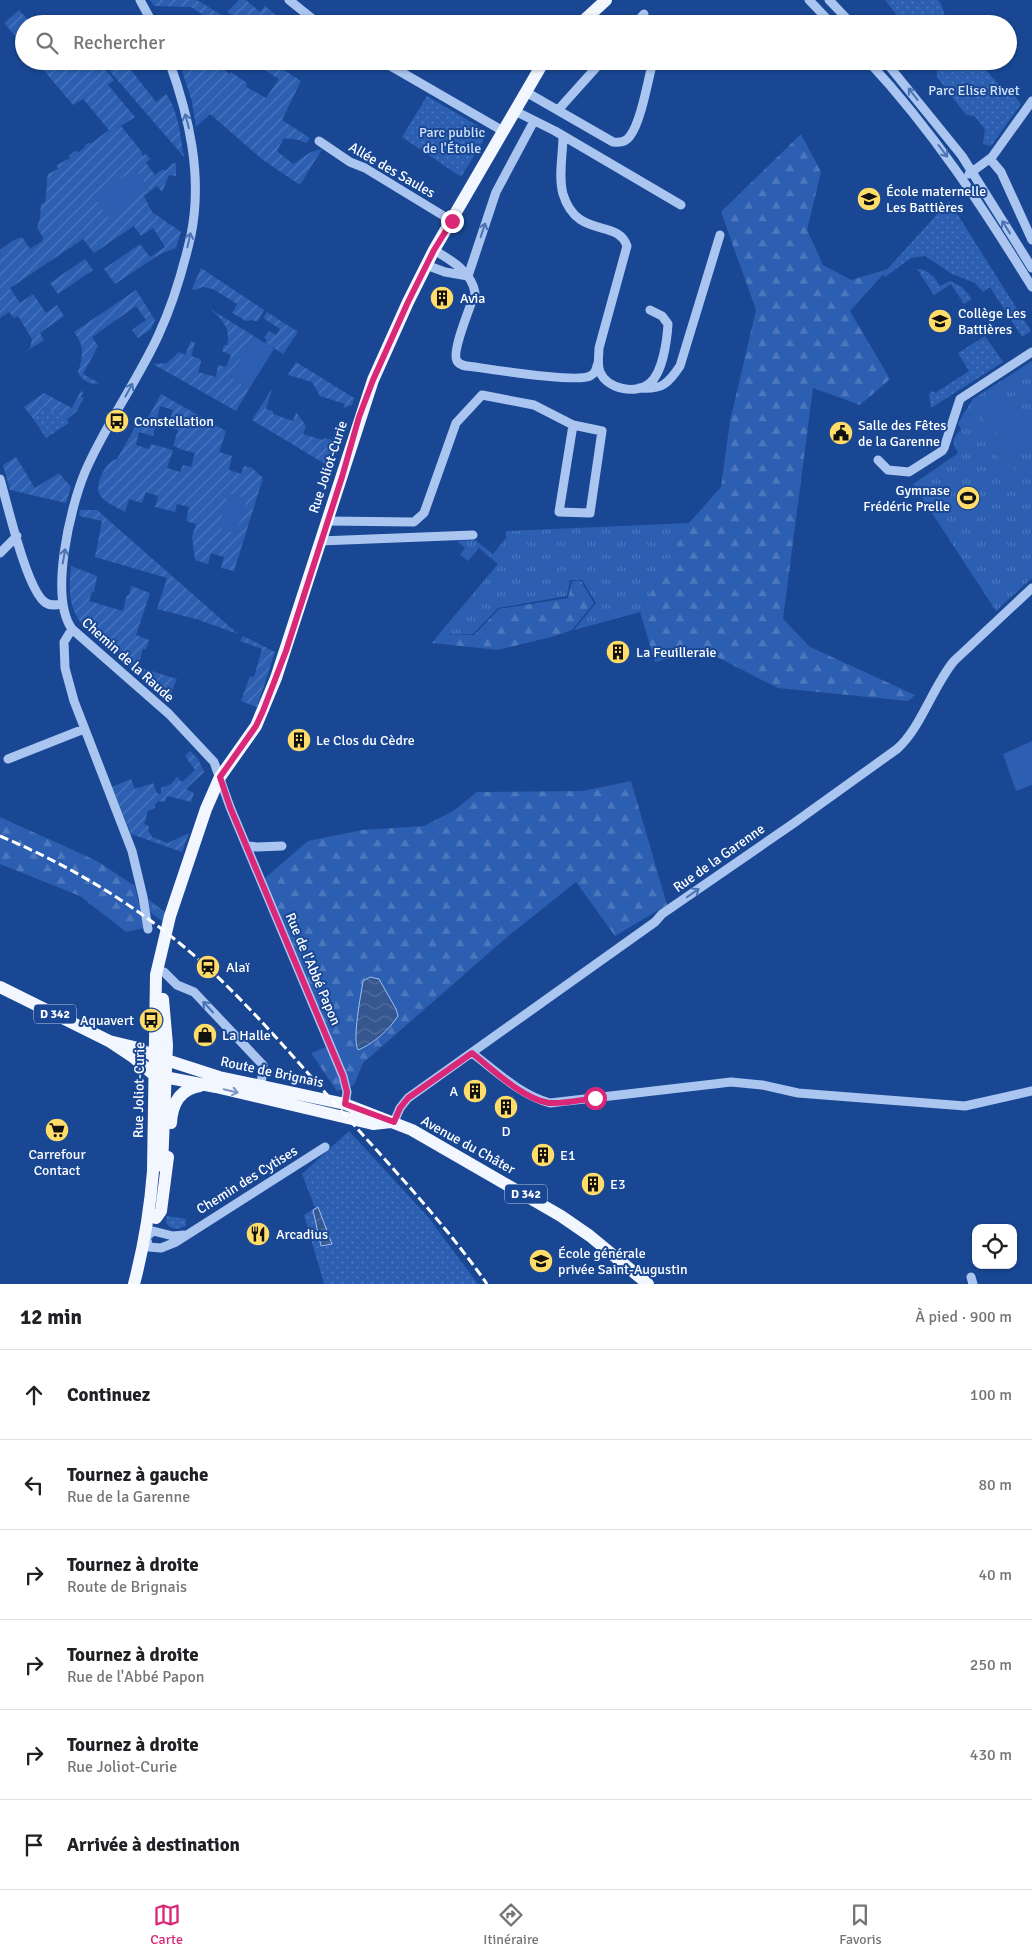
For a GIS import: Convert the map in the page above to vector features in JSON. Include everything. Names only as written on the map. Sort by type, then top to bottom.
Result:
[{"type":"main road","points":[[590,15],[606,0]]},
{"type":"main road","name":"Rue Joliot-Curie","points":[[141,1284],[161,1174],[163,1071],[154,1056],[156,975],[170,916],[206,808],[220,777],[256,726],[286,651],[326,521],[373,380],[434,250],[539,70]]},
{"type":"main road","name":"Rue Joliot-Curie","points":[[151,1233],[153,1171],[167,1045],[162,989],[177,897]]},
{"type":"main road","name":"Route de Brignais","points":[[0,987],[110,1041],[133,1057],[163,1071],[204,1085],[373,1124],[394,1122]]},
{"type":"main road","name":"Route de Brignais","points":[[110,1041],[138,1048],[154,1056],[163,1071]]},
{"type":"main road","name":"Route de Brignais","points":[[163,1071],[218,1077],[345,1104],[394,1122]]},
{"type":"main road","name":"Rue Joliot-Curie","points":[[134,1284],[151,1233],[161,1211],[166,1184],[173,1107],[185,1090],[204,1085]]},
{"type":"main road","name":"Avenue du Châter","points":[[394,1122],[412,1130],[561,1216],[590,1236],[648,1284]]},
{"type":"street","points":[[140,0],[148,15]]},
{"type":"street","points":[[289,0],[308,15]]},
{"type":"street","points":[[809,0],[823,15]]},
{"type":"street","points":[[829,0],[843,15]]},
{"type":"street","points":[[0,478],[28,574],[37,593],[46,603],[53,605],[62,604],[61,587],[64,559],[71,519],[84,473],[153,347],[165,321],[178,285],[191,234],[194,210],[193,147],[183,104],[172,70]]},
{"type":"street","points":[[398,70],[503,131]]},
{"type":"street","points":[[558,110],[594,70]]},
{"type":"street","points":[[526,92],[613,142],[622,143],[630,137],[635,127],[651,70]]},
{"type":"street","points":[[876,70],[902,99],[963,178],[1032,286]]},
{"type":"street","points":[[892,70],[952,143],[1032,268]]},
{"type":"street","points":[[963,178],[990,158],[1032,102]]},
{"type":"street","points":[[515,111],[563,136],[681,205]]},
{"type":"street","points":[[468,276],[496,192],[534,121]]},
{"type":"street","points":[[434,250],[456,263],[468,276],[474,288],[475,293],[457,346],[455,356],[458,362],[475,368],[566,378],[589,377],[596,371],[599,348],[627,246],[625,240],[615,231],[591,226],[580,220],[570,209],[563,192],[563,136]]},
{"type":"street","name":"Allée des Saules","points":[[319,141],[350,162],[366,168],[452,221]]},
{"type":"street","points":[[990,158],[1002,172],[1032,240]]},
{"type":"street","points":[[598,360],[600,372],[609,382],[624,390],[639,388],[653,390],[671,380],[680,366],[720,235]]},
{"type":"street","points":[[426,265],[445,272],[468,276]]},
{"type":"street","points":[[639,388],[651,382],[663,357],[667,336],[668,324],[662,316],[650,310]]},
{"type":"street","points":[[878,460],[888,470],[909,472],[942,451],[960,400],[964,395],[1032,352]]},
{"type":"street","points":[[326,521],[414,522],[424,513],[456,423],[482,395],[534,405],[574,425],[602,431],[590,513],[559,512],[574,425]]},
{"type":"street","points":[[320,541],[473,535]]},
{"type":"street","points":[[0,553],[17,536]]},
{"type":"street","name":"Rue de la Garenne","points":[[394,1122],[400,1108],[408,1098],[654,922],[662,914],[783,831],[903,744],[947,670],[1032,588]]},
{"type":"street","name":"Chemin de la Raude","points":[[62,604],[67,622],[72,629],[169,714],[214,762],[220,777]]},
{"type":"street","points":[[72,629],[64,642],[65,668],[84,729],[132,851],[143,897],[148,929]]},
{"type":"street","points":[[8,758],[18,756],[84,729]]},
{"type":"street","name":"Rue de l'Abbé Papon","points":[[220,777],[230,807],[343,1076],[347,1092],[345,1104]]},
{"type":"street","points":[[248,846],[257,848],[282,846]]},
{"type":"street","points":[[164,972],[177,985],[194,992],[263,1065],[261,1086]]},
{"type":"street","points":[[472,1053],[526,1094],[550,1103],[724,1082],[762,1085],[798,1093],[965,1106],[1032,1091]]},
{"type":"street","name":"Chemin des Cytises","points":[[151,1233],[161,1248],[176,1242],[184,1235],[325,1147]]},
{"type":"street","points":[[151,1233],[173,1236],[184,1235]]},
{"type":"green space","points":[[150,0],[197,0],[221,15],[203,15],[191,7],[154,6]]},
{"type":"green space","points":[[239,0],[246,0],[260,12],[265,6],[276,15],[231,15],[227,12]]},
{"type":"green space","points":[[885,0],[938,0],[944,15],[897,15]]},
{"type":"green space","points":[[19,10],[24,15],[15,15],[15,36],[4,23]]},
{"type":"green space","points":[[44,70],[106,70],[114,80],[108,85],[135,117],[121,126],[142,152],[143,156],[146,154],[150,159],[146,163],[155,175],[163,169],[165,171],[174,163],[176,164],[176,176],[169,175],[162,192],[157,186],[144,196],[152,212],[181,232],[176,248],[160,254],[115,284],[104,269],[140,244],[150,257],[165,247],[153,228],[141,236],[134,226],[94,253],[83,239],[10,288],[20,303],[33,294],[46,313],[57,305],[64,316],[40,333],[44,340],[24,353],[30,348],[32,339],[18,316],[14,318],[9,312],[0,318],[0,250],[12,241],[22,237],[30,249],[42,241],[43,237],[37,228],[41,204],[45,202],[48,174],[58,169],[57,165],[70,158],[69,156],[75,151],[79,152],[85,145],[92,143],[109,130],[83,99],[73,105]]},
{"type":"green space","points":[[109,70],[131,70],[156,102],[166,94],[174,108],[184,157]]},
{"type":"green space","points":[[182,70],[225,70],[247,83],[246,87],[266,98],[279,79],[265,70],[284,70],[301,81],[282,120],[310,138],[306,143],[284,138],[277,151],[293,164],[311,152],[322,149],[300,185],[263,160],[210,114],[196,127],[192,102]]},
{"type":"green space","name":"Parc Elise Rivet","points":[[937,70],[986,70],[1002,88],[1007,86],[1021,104],[991,146],[983,144],[985,129],[974,116],[966,115],[937,77]]},
{"type":"green space","name":"Parc public de l'Étoile","points":[[427,96],[478,126],[484,132],[483,141],[461,177],[402,137]]},
{"type":"green space","points":[[801,134],[821,172],[807,230],[823,265],[851,280],[888,269],[850,311],[890,379],[860,405],[813,388],[783,619],[810,647],[915,695],[908,701],[778,688],[701,649],[655,662],[640,612],[689,523],[721,487],[730,421],[756,310],[721,212]]},
{"type":"green space","points":[[135,169],[149,189],[108,218],[94,197]]},
{"type":"green space","points":[[949,201],[1031,331],[1022,337],[990,287],[983,292],[975,283],[952,274],[925,256],[911,258],[885,277],[883,274]]},
{"type":"green space","points":[[85,259],[93,270],[58,294],[50,283]]},
{"type":"green space","points":[[201,268],[264,310],[257,322],[253,320],[246,321],[232,313],[237,304],[213,289],[203,287],[192,289]]},
{"type":"green space","points":[[917,269],[925,270],[931,274],[940,286],[950,281],[962,287],[972,299],[964,304],[951,284],[934,295]]},
{"type":"green space","points":[[136,290],[155,320],[151,329],[138,338],[132,330],[146,320],[136,306],[92,337],[98,346],[83,374],[99,383],[87,382],[81,378],[78,372],[82,351],[78,337],[74,332]]},
{"type":"green space","points":[[210,309],[254,336],[230,377],[249,389],[236,411],[153,364],[167,363],[179,352],[185,355],[191,341],[195,343],[191,356],[200,359],[201,362],[198,372],[216,377],[218,365],[226,367],[231,355],[222,351],[224,345],[227,345],[228,339],[225,324]]},
{"type":"green space","points":[[267,312],[298,332],[283,354],[265,343],[267,340],[264,338],[269,331],[276,335],[280,329],[263,318]]},
{"type":"green space","points":[[254,336],[274,349],[249,389],[230,377]]},
{"type":"green space","points":[[985,336],[1003,362],[931,408],[929,394],[933,391],[935,393],[969,371],[958,353]]},
{"type":"green space","points":[[1032,361],[1032,578],[996,611],[913,484],[957,454],[954,443],[956,435],[961,430],[958,423],[973,399]]},
{"type":"green space","points":[[296,362],[354,398],[352,405],[344,408],[345,404],[320,396],[312,382],[288,375]]},
{"type":"green space","points":[[272,389],[266,409],[273,411],[273,414],[293,421],[296,412],[306,426],[303,434],[323,440],[324,438],[332,440],[339,421],[343,420],[346,424],[330,467],[252,420]]},
{"type":"green space","points":[[81,391],[83,392],[81,397],[84,398],[76,412],[67,419],[43,407],[34,420],[24,407],[44,393],[72,408]]},
{"type":"green space","points":[[161,394],[226,431],[219,452],[232,456],[229,470],[241,474],[244,466],[252,468],[263,478],[234,571],[221,568],[224,557],[211,553],[208,564],[195,560],[192,537],[196,524],[186,521],[189,507],[177,504],[175,512],[155,507],[158,496],[146,492],[142,503],[129,499],[125,512],[111,505],[99,493],[99,480],[103,472],[112,461],[117,459],[138,422],[145,423]],"holes":[[[160,406],[173,410],[168,427],[178,430],[173,446],[195,453],[191,467],[183,465],[180,472],[167,468],[173,450],[151,444],[149,449],[136,445],[139,432],[153,436]]]},
{"type":"green space","points":[[1014,395],[1025,413],[1020,416],[1023,422],[1029,418],[1032,423],[1032,446],[1013,458],[1011,455],[1007,457],[996,440],[999,437],[996,432],[992,434],[981,416],[984,414],[982,411],[1006,396],[1008,398]]},
{"type":"green space","points":[[43,407],[67,419],[69,423],[46,438],[34,420]]},
{"type":"green space","points":[[974,412],[1006,461],[1009,460],[1015,470],[1007,475],[1002,464],[970,415]]},
{"type":"green space","points":[[16,457],[35,488],[59,473],[71,487],[66,503],[10,490],[3,465]]},
{"type":"green space","points":[[228,493],[247,499],[236,533],[218,528]]},
{"type":"green space","points":[[80,510],[97,510],[238,634],[196,619],[157,609],[167,578],[95,557],[102,521],[79,516]]},
{"type":"green space","points":[[689,523],[640,612],[574,630],[596,603],[582,580],[570,580],[567,596],[498,608],[473,634],[439,634],[498,564],[479,548],[468,561],[460,555],[465,548],[457,541],[475,540],[493,554],[506,538],[506,531]]},
{"type":"green space","points":[[71,566],[97,576],[94,592],[92,592],[89,601],[123,611],[131,586],[150,593],[136,635],[149,640],[146,649],[143,649],[138,667],[177,679],[169,697],[165,697],[81,623],[74,610],[70,596]]},
{"type":"green space","points":[[572,581],[581,581],[594,603],[572,630],[498,650],[432,643],[439,634],[474,635],[499,609],[568,598]]},
{"type":"green space","points":[[243,636],[275,652],[257,707],[241,701],[250,676],[254,677],[262,649],[240,641]]},
{"type":"green space","points":[[1032,741],[1032,785],[1016,791],[1003,754]]},
{"type":"green space","points":[[190,751],[198,759],[204,772],[186,789],[194,793],[191,802],[167,796],[165,802],[158,801],[155,808],[148,811],[144,824],[149,826],[148,830],[152,837],[168,843],[189,833],[182,852],[131,834],[112,787],[131,779],[135,789],[153,783],[157,793],[161,794],[161,788],[171,784],[177,777],[182,782],[195,770],[185,756]]},
{"type":"green space","points":[[631,781],[667,905],[615,936],[576,882],[507,937],[363,1063],[354,1085],[337,1091],[311,1053],[334,1044],[264,879],[308,841],[362,830],[424,826],[453,811],[477,792],[582,791]]},
{"type":"green space","points":[[0,817],[97,861],[135,886],[144,928],[126,932],[80,896],[0,864]]},
{"type":"green space","points":[[148,899],[165,912],[163,922],[150,912]]},
{"type":"green space","points":[[349,1131],[428,1217],[478,1284],[324,1284],[304,1215],[315,1208],[302,1174]]},
{"type":"green space","points":[[167,1216],[186,1219],[186,1226],[171,1227],[166,1223]]},
{"type":"water","points":[[370,977],[379,979],[398,1016],[380,1036],[358,1050],[356,1027],[363,981]]},
{"type":"water","points":[[318,1207],[332,1244],[321,1246],[313,1210]]},
{"type":"railway","points":[[0,836],[56,862],[109,892],[160,927],[207,967],[261,1021],[401,1178],[437,1219],[487,1284]]},
{"type":"place","name":"École maternelle Les Battières","points":[[869,199]]},
{"type":"place","name":"Avia","points":[[442,298]]},
{"type":"place","name":"Collège Les Battières","points":[[940,321]]},
{"type":"place","name":"Constellation","points":[[117,421]]},
{"type":"place","name":"Salle des Fêtes de la Garenne","points":[[841,433]]},
{"type":"place","name":"Gymnase Frédéric Prelle","points":[[968,498]]},
{"type":"place","name":"La Feuilleraie","points":[[618,652]]},
{"type":"place","name":"Le Clos du Cèdre","points":[[299,740]]},
{"type":"place","name":"Alaï","points":[[208,967]]},
{"type":"place","name":"Aquavert","points":[[151,1020]]},
{"type":"place","name":"La Halle","points":[[205,1035]]},
{"type":"place","name":"A","points":[[475,1091]]},
{"type":"place","name":"D","points":[[506,1107]]},
{"type":"place","name":"Carrefour Contact","points":[[57,1130]]},
{"type":"place","name":"E1","points":[[543,1155]]},
{"type":"place","name":"E3","points":[[593,1184]]},
{"type":"place","name":"Arcadius","points":[[258,1234]]},
{"type":"place","name":"École générale privée Saint-Augustin","points":[[541,1261]]},
{"type":"route","points":[[452,221],[434,250],[408,302],[373,380],[359,417],[342,477],[326,521],[286,651],[263,711],[256,726],[220,777],[230,807],[343,1076],[347,1092],[345,1104],[394,1122],[400,1108],[408,1098],[472,1053],[526,1094],[536,1099],[550,1103],[595,1098]]}]
